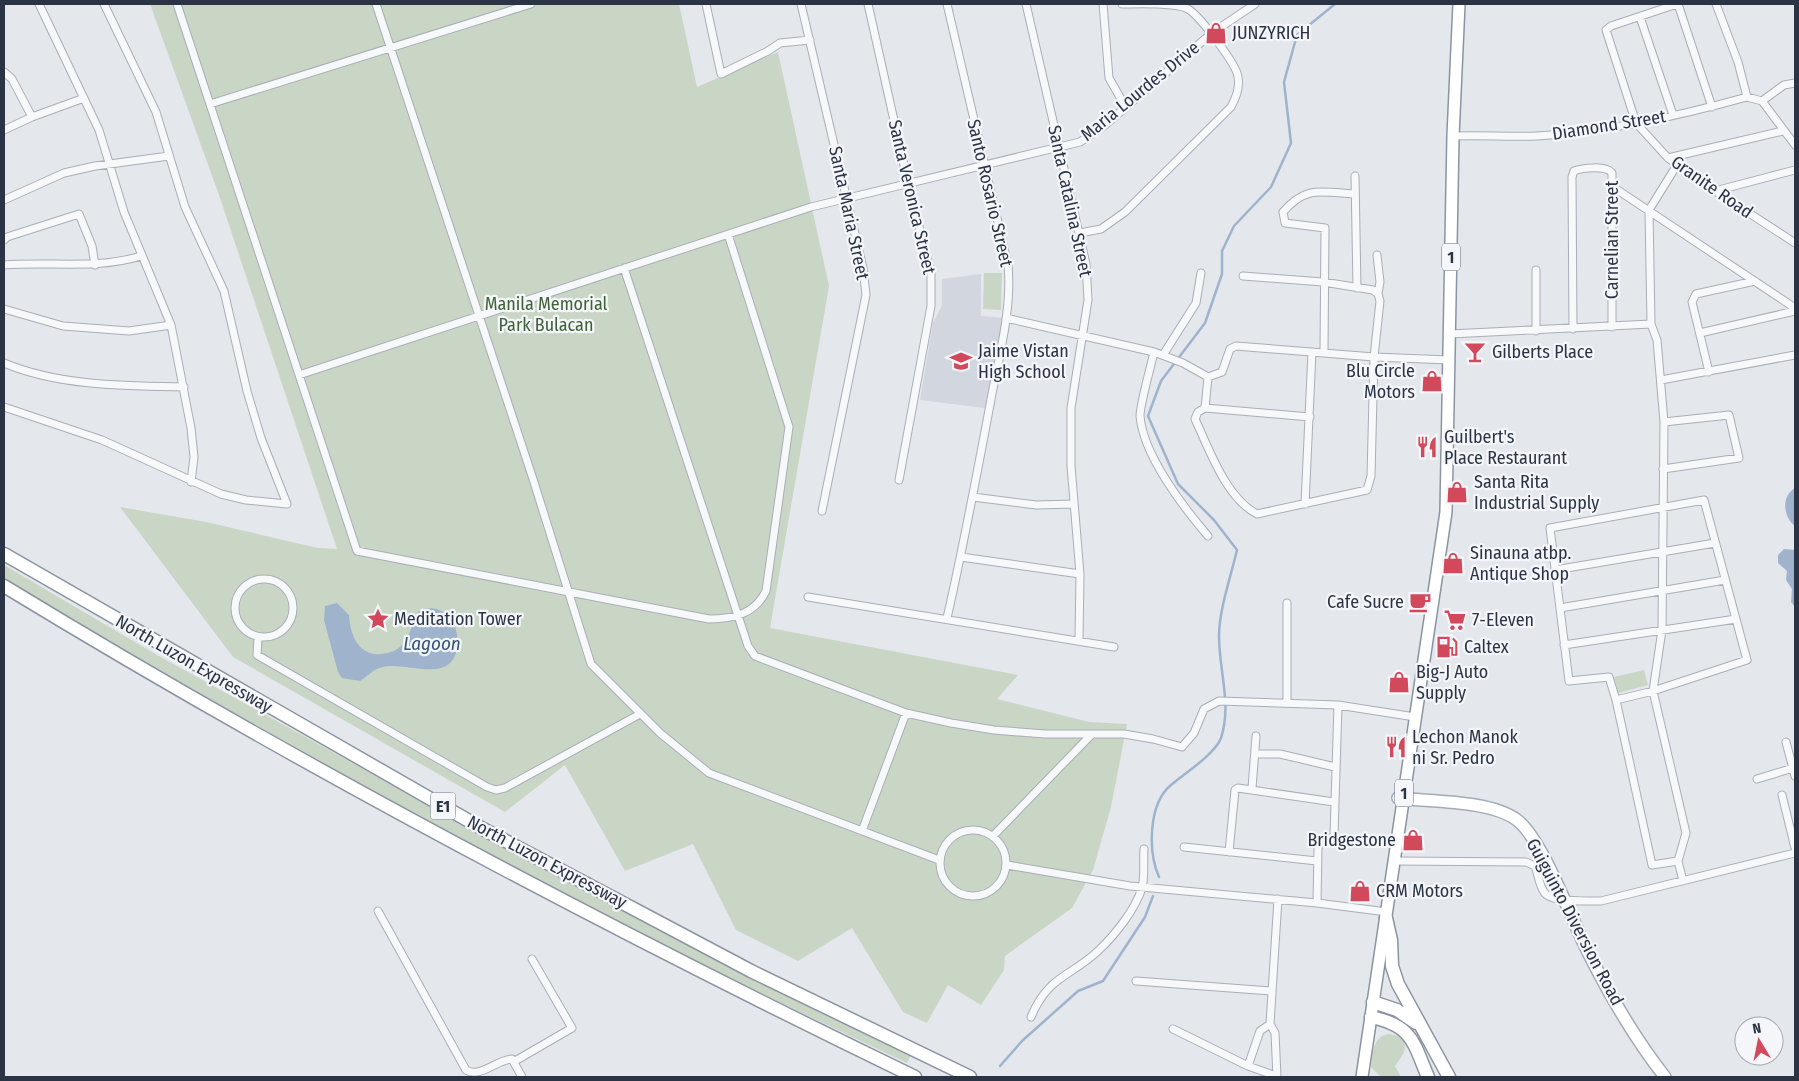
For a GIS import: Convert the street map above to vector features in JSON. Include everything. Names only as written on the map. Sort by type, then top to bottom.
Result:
[{"type":"highway","name":"North Luzon Expressway","points":[[4,554],[483,829],[751,971],[970,1077]]},
{"type":"highway","name":"North Luzon Expressway","points":[[4,586],[317,768],[739,991],[915,1077]]},
{"type":"highway","points":[[1387,915],[1395,978],[1449,1077]]},
{"type":"highway","points":[[1373,1002],[1397,1010],[1420,1026]]},
{"type":"highway","points":[[1371,1017],[1395,1023],[1407,1032],[1428,1077]]},
{"type":"main road","name":"1","points":[[1362,1077],[1446,512],[1453,136],[1459,4]]},
{"type":"main road","name":"Guiguinto Diversion Road","points":[[1398,798],[1497,810],[1516,820],[1536,844],[1603,979],[1665,1077]]},
{"type":"street","points":[[39,4],[99,130],[124,212],[140,256],[158,292],[171,325],[191,428],[194,457],[191,482]]},
{"type":"street","points":[[4,407],[102,440],[220,494],[246,500],[287,504],[259,428],[224,291],[185,207],[147,90],[104,4]]},
{"type":"street","points":[[177,4],[357,551],[709,619],[739,616],[761,602],[766,591],[789,427],[728,234]]},
{"type":"street","points":[[376,4],[591,664],[640,714],[709,773],[939,860]]},
{"type":"street","points":[[210,104],[531,4]]},
{"type":"street","points":[[706,4],[721,74],[768,51],[780,43],[810,40]]},
{"type":"street","name":"Santa Maria Street","points":[[801,4],[863,268],[866,295],[822,511]]},
{"type":"street","name":"Santa Veronica Street","points":[[868,4],[908,183],[931,274],[932,292],[899,480]]},
{"type":"street","name":"Santo Rosario Street","points":[[946,618],[973,497],[1006,318],[1009,281],[1008,265],[947,4]]},
{"type":"street","name":"Santa Catalina Street","points":[[1026,4],[1086,264],[1088,300],[1070,408],[1074,504],[1080,574],[1079,640]]},
{"type":"street","points":[[1103,4],[1109,78],[1125,106]]},
{"type":"street","points":[[1080,233],[1101,229],[1125,212],[1231,106],[1237,95],[1238,76],[1212,33],[1188,10],[1179,6],[1122,4]]},
{"type":"street","name":"Maria Lourdes Drive","points":[[299,375],[811,207],[1080,142],[1105,125],[1212,33],[1255,4]]},
{"type":"street","points":[[1636,123],[1606,30],[1611,26],[1677,4],[1712,107]]},
{"type":"street","points":[[1716,4],[1738,62],[1747,97],[1762,101],[1795,145]]},
{"type":"street","points":[[1640,17],[1672,115]]},
{"type":"street","points":[[4,72],[12,79],[32,117]]},
{"type":"street","points":[[1762,101],[1784,86],[1795,82]]},
{"type":"street","name":"Diamond Street","points":[[1453,136],[1536,136],[1636,123],[1712,107],[1747,97]]},
{"type":"street","points":[[4,130],[32,117],[84,98]]},
{"type":"street","name":"Granite Road","points":[[1636,123],[1677,166],[1795,243]]},
{"type":"street","points":[[1668,158],[1783,131]]},
{"type":"street","points":[[4,200],[64,173],[109,164],[169,156]]},
{"type":"street","points":[[1677,166],[1649,210],[1651,324],[1657,340],[1664,422],[1662,630],[1653,691],[1686,833],[1678,860],[1683,881]]},
{"type":"street","name":"Carnelian Street","points":[[1573,329],[1572,176],[1574,171],[1579,169],[1609,169],[1612,173],[1612,327]]},
{"type":"street","points":[[1714,191],[1795,170]]},
{"type":"street","points":[[1354,176],[1357,288]]},
{"type":"street","points":[[1613,187],[1795,309]]},
{"type":"street","points":[[1324,352],[1323,282],[1325,228],[1285,223],[1284,212],[1294,199],[1309,192],[1354,194]]},
{"type":"street","points":[[4,240],[7,237],[79,214],[92,246],[95,265]]},
{"type":"street","points":[[1310,417],[1205,408],[1198,412],[1195,419],[1221,474],[1247,509],[1257,514],[1367,490],[1371,476],[1374,357],[1380,301],[1378,294],[1380,282],[1377,255]]},
{"type":"street","points":[[4,265],[44,263],[95,265],[122,262],[140,256]]},
{"type":"street","points":[[624,268],[748,646],[755,656],[906,713],[994,730],[1091,735],[1124,734],[1182,747],[1194,733],[1204,709],[1219,701],[1338,705],[1415,717]]},
{"type":"street","points":[[1536,270],[1536,331]]},
{"type":"street","points":[[1165,355],[1196,303],[1201,273]]},
{"type":"street","points":[[1243,276],[1323,282],[1373,290],[1378,294]]},
{"type":"street","points":[[1709,372],[1692,302],[1696,294],[1755,281]]},
{"type":"street","points":[[4,309],[63,326],[129,331],[171,325]]},
{"type":"street","points":[[1700,333],[1795,309]]},
{"type":"street","points":[[1006,318],[1165,355],[1208,377],[1222,372],[1230,349],[1236,346],[1374,357],[1449,360]]},
{"type":"street","points":[[1450,334],[1651,324]]},
{"type":"street","points":[[1154,352],[1140,414],[1142,426],[1157,463],[1181,504],[1208,536]]},
{"type":"street","points":[[1305,504],[1312,352]]},
{"type":"street","points":[[1661,380],[1795,355]]},
{"type":"street","points":[[4,363],[14,368],[74,380],[110,384],[184,387]]},
{"type":"street","points":[[1205,408],[1208,377]]},
{"type":"street","points":[[1663,469],[1739,458],[1729,415],[1664,422]]},
{"type":"street","points":[[973,497],[1036,505],[1074,504]]},
{"type":"street","points":[[1616,700],[1653,691],[1746,660],[1704,500],[1550,528],[1569,681],[1608,677],[1616,700],[1652,865],[1678,860]]},
{"type":"street","points":[[1555,570],[1715,543]]},
{"type":"street","points":[[961,557],[1080,574]]},
{"type":"street","points":[[261,579],[271,580],[279,583],[289,593],[293,605],[292,614],[289,623],[280,632],[267,637],[258,636],[249,633],[239,623],[235,604],[240,591],[248,584],[261,579]]},
{"type":"street","points":[[1560,608],[1725,580]]},
{"type":"street","points":[[808,597],[1079,640],[1114,648]]},
{"type":"street","points":[[1287,603],[1287,702]]},
{"type":"street","points":[[1564,644],[1736,619]]},
{"type":"street","points":[[258,636],[257,655],[487,787],[496,790],[505,788],[640,714]]},
{"type":"street","points":[[1317,903],[1319,845],[1330,840],[1334,835],[1338,705]]},
{"type":"street","points":[[862,831],[906,713]]},
{"type":"street","points":[[993,836],[1091,735]]},
{"type":"street","points":[[1252,788],[1256,736]]},
{"type":"street","points":[[1757,779],[1794,772],[1786,742]]},
{"type":"street","points":[[1255,754],[1280,754],[1335,767]]},
{"type":"street","points":[[1229,852],[1235,790],[1238,788],[1252,788],[1334,802]]},
{"type":"street","points":[[1782,795],[1795,848]]},
{"type":"street","points":[[974,829],[993,836],[1001,844],[1006,854],[1007,865],[1004,876],[998,885],[989,892],[978,896],[967,896],[956,892],[943,877],[939,860],[944,846],[954,835],[974,829]]},
{"type":"street","points":[[1184,847],[1318,862]]},
{"type":"street","points":[[1032,1017],[1036,1004],[1050,985],[1098,951],[1124,921],[1142,887],[1144,850]]},
{"type":"street","points":[[1394,861],[1526,862],[1535,866],[1544,892],[1551,898],[1601,901],[1795,853]]},
{"type":"street","points":[[1007,865],[1091,881],[1317,903],[1387,915]]},
{"type":"street","points":[[1173,1029],[1248,1066],[1277,1076],[1275,1033],[1270,1024],[1278,899]]},
{"type":"street","points":[[378,911],[466,1070],[470,1073],[477,1073],[505,1059],[512,1059],[522,1077]]},
{"type":"street","points":[[515,1062],[572,1028],[532,959]]},
{"type":"street","points":[[1136,981],[1271,991]]},
{"type":"street","points":[[1248,1066],[1260,1030],[1270,1024]]},
{"type":"shaded area","name":"Jaime Vistan High School","points":[[981,274],[981,316],[1005,318],[985,408],[920,400],[933,323],[942,306],[942,279]]},
{"type":"green space","name":"Manila Memorial Park Bulacan","points":[[150,4],[679,4],[697,87],[778,52],[829,286],[770,628],[1018,675],[997,699],[1089,722],[1127,724],[1111,807],[1093,870],[1072,908],[1005,956],[1004,970],[981,1005],[948,985],[927,1023],[903,1012],[852,928],[798,961],[736,930],[693,844],[625,871],[565,765],[505,812],[233,657],[120,507],[206,522],[318,548],[337,549],[219,195]]},
{"type":"green space","points":[[984,273],[1002,273],[1001,310],[983,309]]},
{"type":"green space","points":[[4,565],[157,655],[496,842],[911,1055],[907,1063],[683,956],[530,878],[316,760],[4,579]]},
{"type":"green space","points":[[1644,670],[1648,685],[1618,693],[1614,677]]},
{"type":"green space","points":[[1389,1034],[1402,1037],[1404,1041],[1404,1052],[1395,1066],[1401,1077],[1381,1077],[1371,1067],[1376,1042],[1383,1035]]},
{"type":"water","points":[[1795,488],[1795,526],[1788,517],[1785,507],[1787,496]]},
{"type":"water","points":[[1784,549],[1795,550],[1795,607],[1791,602],[1792,589],[1786,580],[1787,571],[1778,563],[1778,555]]},
{"type":"water","name":"Lagoon","points":[[337,603],[349,615],[351,629],[361,648],[373,654],[381,654],[398,649],[408,637],[419,611],[430,608],[439,610],[447,615],[453,623],[458,643],[456,653],[451,662],[445,667],[437,669],[391,666],[376,669],[360,681],[342,678],[338,672],[324,620],[325,606]]},
{"type":"waterway","points":[[1159,877],[1155,867],[1152,842],[1154,816],[1158,804],[1163,793],[1212,751],[1221,738],[1224,725],[1225,700],[1219,636],[1223,604],[1237,550],[1214,520],[1178,484],[1148,416],[1161,381],[1205,323],[1222,274],[1222,251],[1234,226],[1271,187],[1291,143],[1284,82],[1297,35],[1335,4]]},
{"type":"waterway","points":[[1000,1066],[1022,1041],[1078,991],[1103,981],[1145,917],[1153,896]]},
{"type":"place","name":"JUNZYRICH","points":[[1216,33]]},
{"type":"place","name":"Gilberts Place","points":[[1475,352]]},
{"type":"place","name":"Jaime Vistan High School","points":[[961,361]]},
{"type":"place","name":"Blu Circle Motors","points":[[1432,381]]},
{"type":"place","name":"Guilbert's Place Restaurant","points":[[1427,447]]},
{"type":"place","name":"Santa Rita Industrial Supply","points":[[1457,492]]},
{"type":"place","name":"Sinauna atbp. Antique Shop","points":[[1453,563]]},
{"type":"place","name":"Cafe Sucre","points":[[1420,602]]},
{"type":"place","name":"Meditation Tower","points":[[378,619]]},
{"type":"place","name":"7-Eleven","points":[[1455,620]]},
{"type":"place","name":"Caltex","points":[[1447,647]]},
{"type":"place","name":"Big-J Auto Supply","points":[[1399,682]]},
{"type":"place","name":"Lechon Manok ni Sr. Pedro","points":[[1396,747]]},
{"type":"place","name":"Bridgestone","points":[[1413,840]]},
{"type":"place","name":"CRM Motors","points":[[1360,891]]}]
